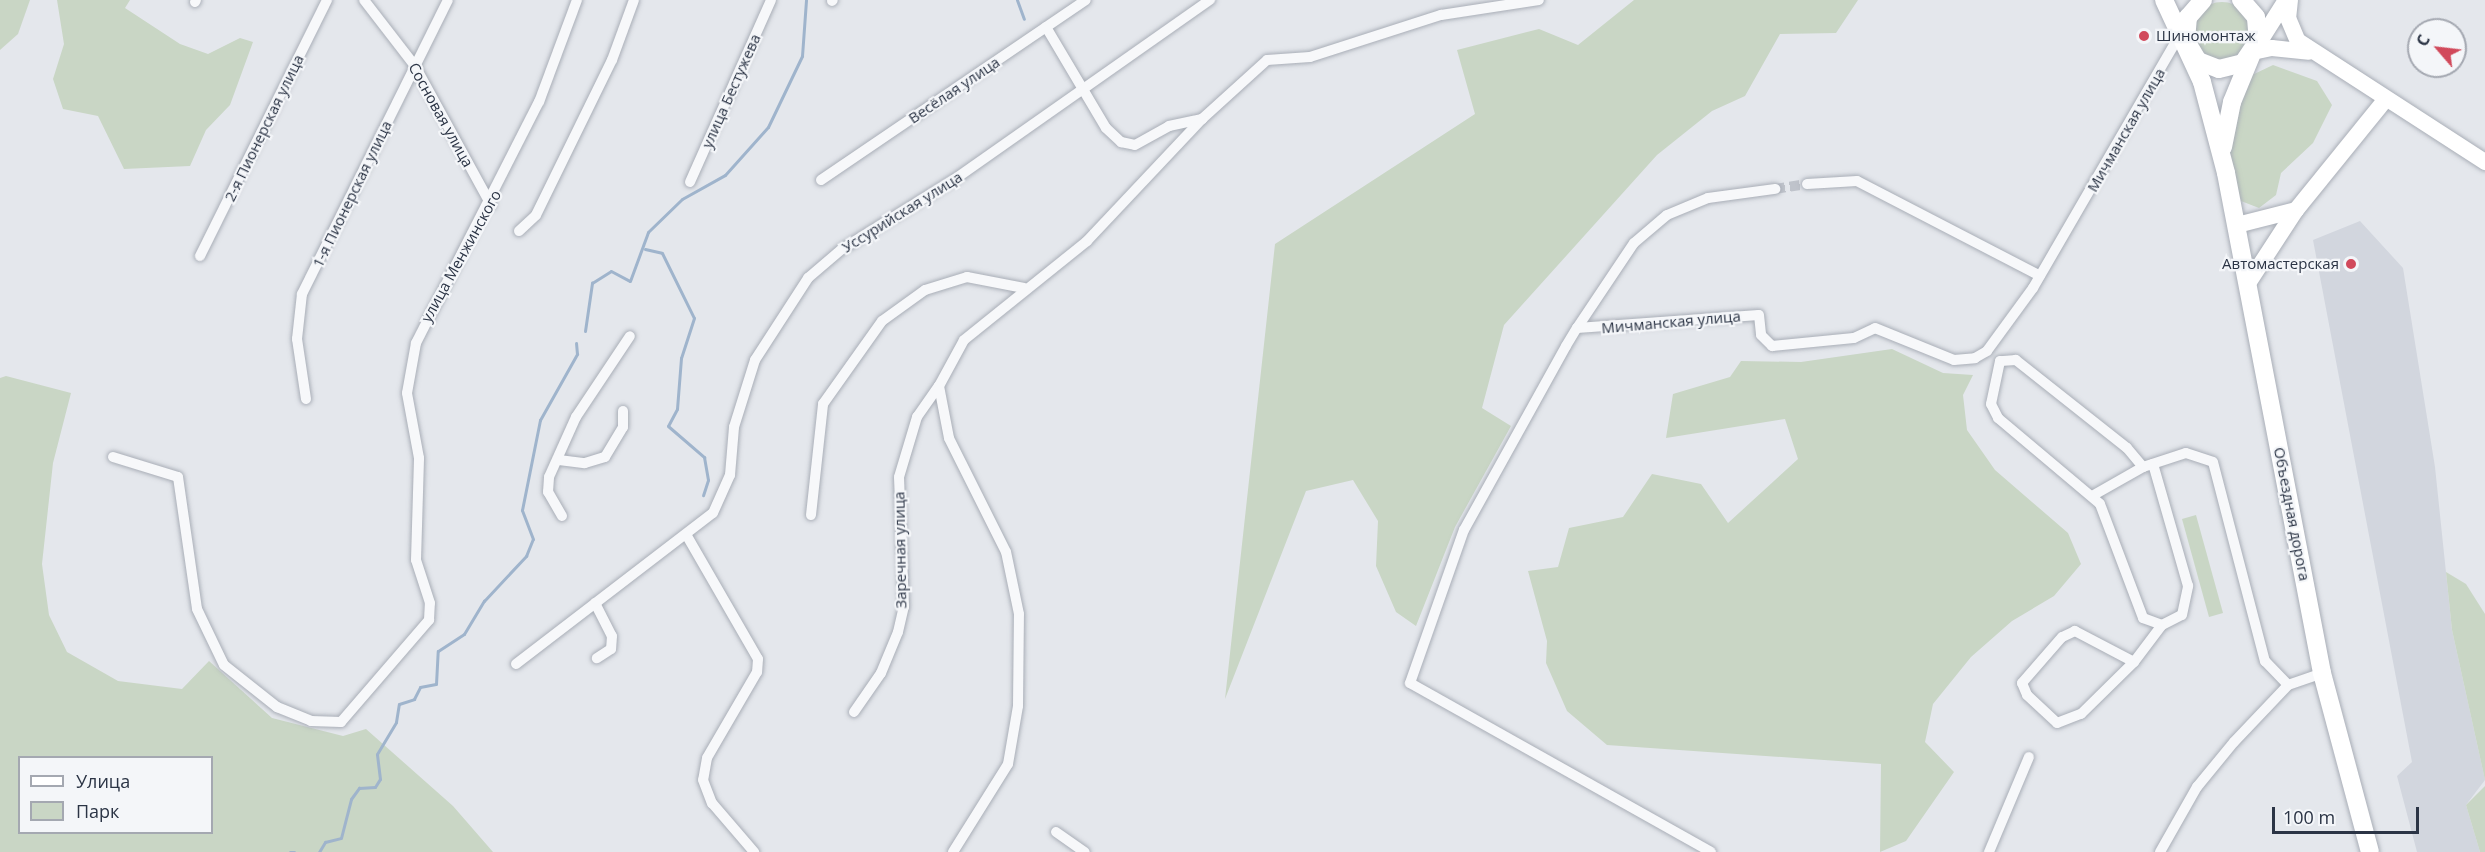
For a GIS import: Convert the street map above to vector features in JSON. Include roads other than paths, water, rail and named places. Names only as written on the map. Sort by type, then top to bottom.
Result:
[{"type":"main road","points":[[2164,0],[2205,65],[2219,69],[2235,67],[2253,52],[2288,0]]},
{"type":"main road","points":[[2203,0],[2186,32],[2226,173]]},
{"type":"main road","points":[[2226,173],[2227,124],[2253,52],[2258,24],[2241,0]]},
{"type":"main road","points":[[2288,0],[2291,30],[2313,53],[2485,162]]},
{"type":"main road","points":[[2253,52],[2282,48],[2313,53]]},
{"type":"main road","points":[[2249,282],[2296,210],[2385,100]]},
{"type":"main road","name":"Объездная дорога","points":[[2226,173],[2249,282],[2322,673],[2370,852]]},
{"type":"main road","points":[[2237,225],[2296,210]]},
{"type":"street","name":"2-я Пионерская улица","points":[[200,256],[327,0]]},
{"type":"street","name":"Сосновая улица","points":[[364,0],[415,66],[491,205]]},
{"type":"street","name":"1-я Пионерская улица","points":[[306,399],[297,339],[302,294],[448,0]]},
{"type":"street","name":"улица Менжинского","points":[[113,457],[178,477],[197,609],[224,665],[278,707],[311,721],[341,722],[429,620],[430,603],[416,560],[419,458],[407,393],[416,343],[451,268],[491,205],[539,102],[577,0]]},
{"type":"street","points":[[519,231],[536,215],[612,60],[634,0]]},
{"type":"street","name":"улица Бестужева","points":[[690,182],[771,0]]},
{"type":"street","name":"Весёлая улица","points":[[821,180],[1086,0]]},
{"type":"street","name":"Уссурийская улица","points":[[687,536],[713,513],[730,475],[734,427],[754,360],[808,278],[842,249],[955,179],[1080,87],[1210,0]]},
{"type":"street","name":"Заречная улица","points":[[854,712],[881,673],[898,633],[904,607],[899,477],[917,417],[939,387],[964,340],[1024,288],[1087,242],[1202,119],[1266,60],[1310,57],[1441,15],[1539,0]]},
{"type":"street","points":[[1046,27],[1106,128],[1127,144],[1202,119]]},
{"type":"street","name":"Мичманская улица","points":[[1577,328],[1759,315],[1761,335],[1772,346],[1854,338],[1875,328],[1962,361],[1987,351],[2040,276],[2186,32]]},
{"type":"street","points":[[1807,184],[1857,181],[2040,276]]},
{"type":"street","points":[[1711,852],[1410,683],[1464,530],[1577,328],[1634,243],[1668,215],[1708,198],[1775,189]]},
{"type":"street","points":[[811,515],[823,404],[882,321],[925,290],[967,277],[1024,288]]},
{"type":"street","points":[[562,516],[548,492],[559,460],[576,417],[630,336]]},
{"type":"street","points":[[2134,662],[2074,631],[2062,637],[2022,683],[2027,695],[2057,723],[2081,714],[2134,662],[2162,625],[2182,615],[2188,586],[2148,466],[2016,360],[2000,361],[1991,404],[1998,418],[2100,504],[2143,618],[2162,625]]},
{"type":"street","points":[[939,387],[949,438],[1006,552],[1019,614],[1018,706],[1008,764],[954,852]]},
{"type":"street","points":[[559,460],[585,463],[605,457],[624,428],[623,411]]},
{"type":"street","points":[[2092,496],[2148,466],[2186,453],[2213,462],[2265,660],[2288,685]]},
{"type":"street","points":[[516,664],[687,536],[758,659],[757,672],[707,758],[704,780],[712,802],[754,852]]},
{"type":"street","points":[[595,603],[612,636],[611,649],[597,658]]},
{"type":"street","points":[[2160,852],[2197,787],[2288,685],[2322,673]]},
{"type":"street","points":[[1989,852],[2029,758]]},
{"type":"street","points":[[1056,832],[1085,852]]},
{"type":"waterway","points":[[585,331],[592,283],[611,271],[630,281],[648,232],[682,199],[725,175],[768,127],[802,56],[806,0]]},
{"type":"waterway","points":[[1017,0],[1024,19]]},
{"type":"waterway","points":[[645,249],[662,253],[694,318],[681,358],[677,409],[668,426],[704,457],[708,480],[703,495]]},
{"type":"waterway","points":[[319,852],[325,842],[341,838],[351,799],[359,788],[375,787],[380,779],[377,754],[396,722],[399,704],[414,699],[420,687],[436,684],[438,651],[464,634],[484,601],[526,556],[533,539],[522,510],[540,420],[577,354],[576,343]]},
{"type":"tunnel","points":[[1775,189],[1807,184]]},
{"type":"place","name":"Шиномонтаж","points":[[2144,36]]},
{"type":"place","name":"Автомастерская","points":[[2351,264]]}]
